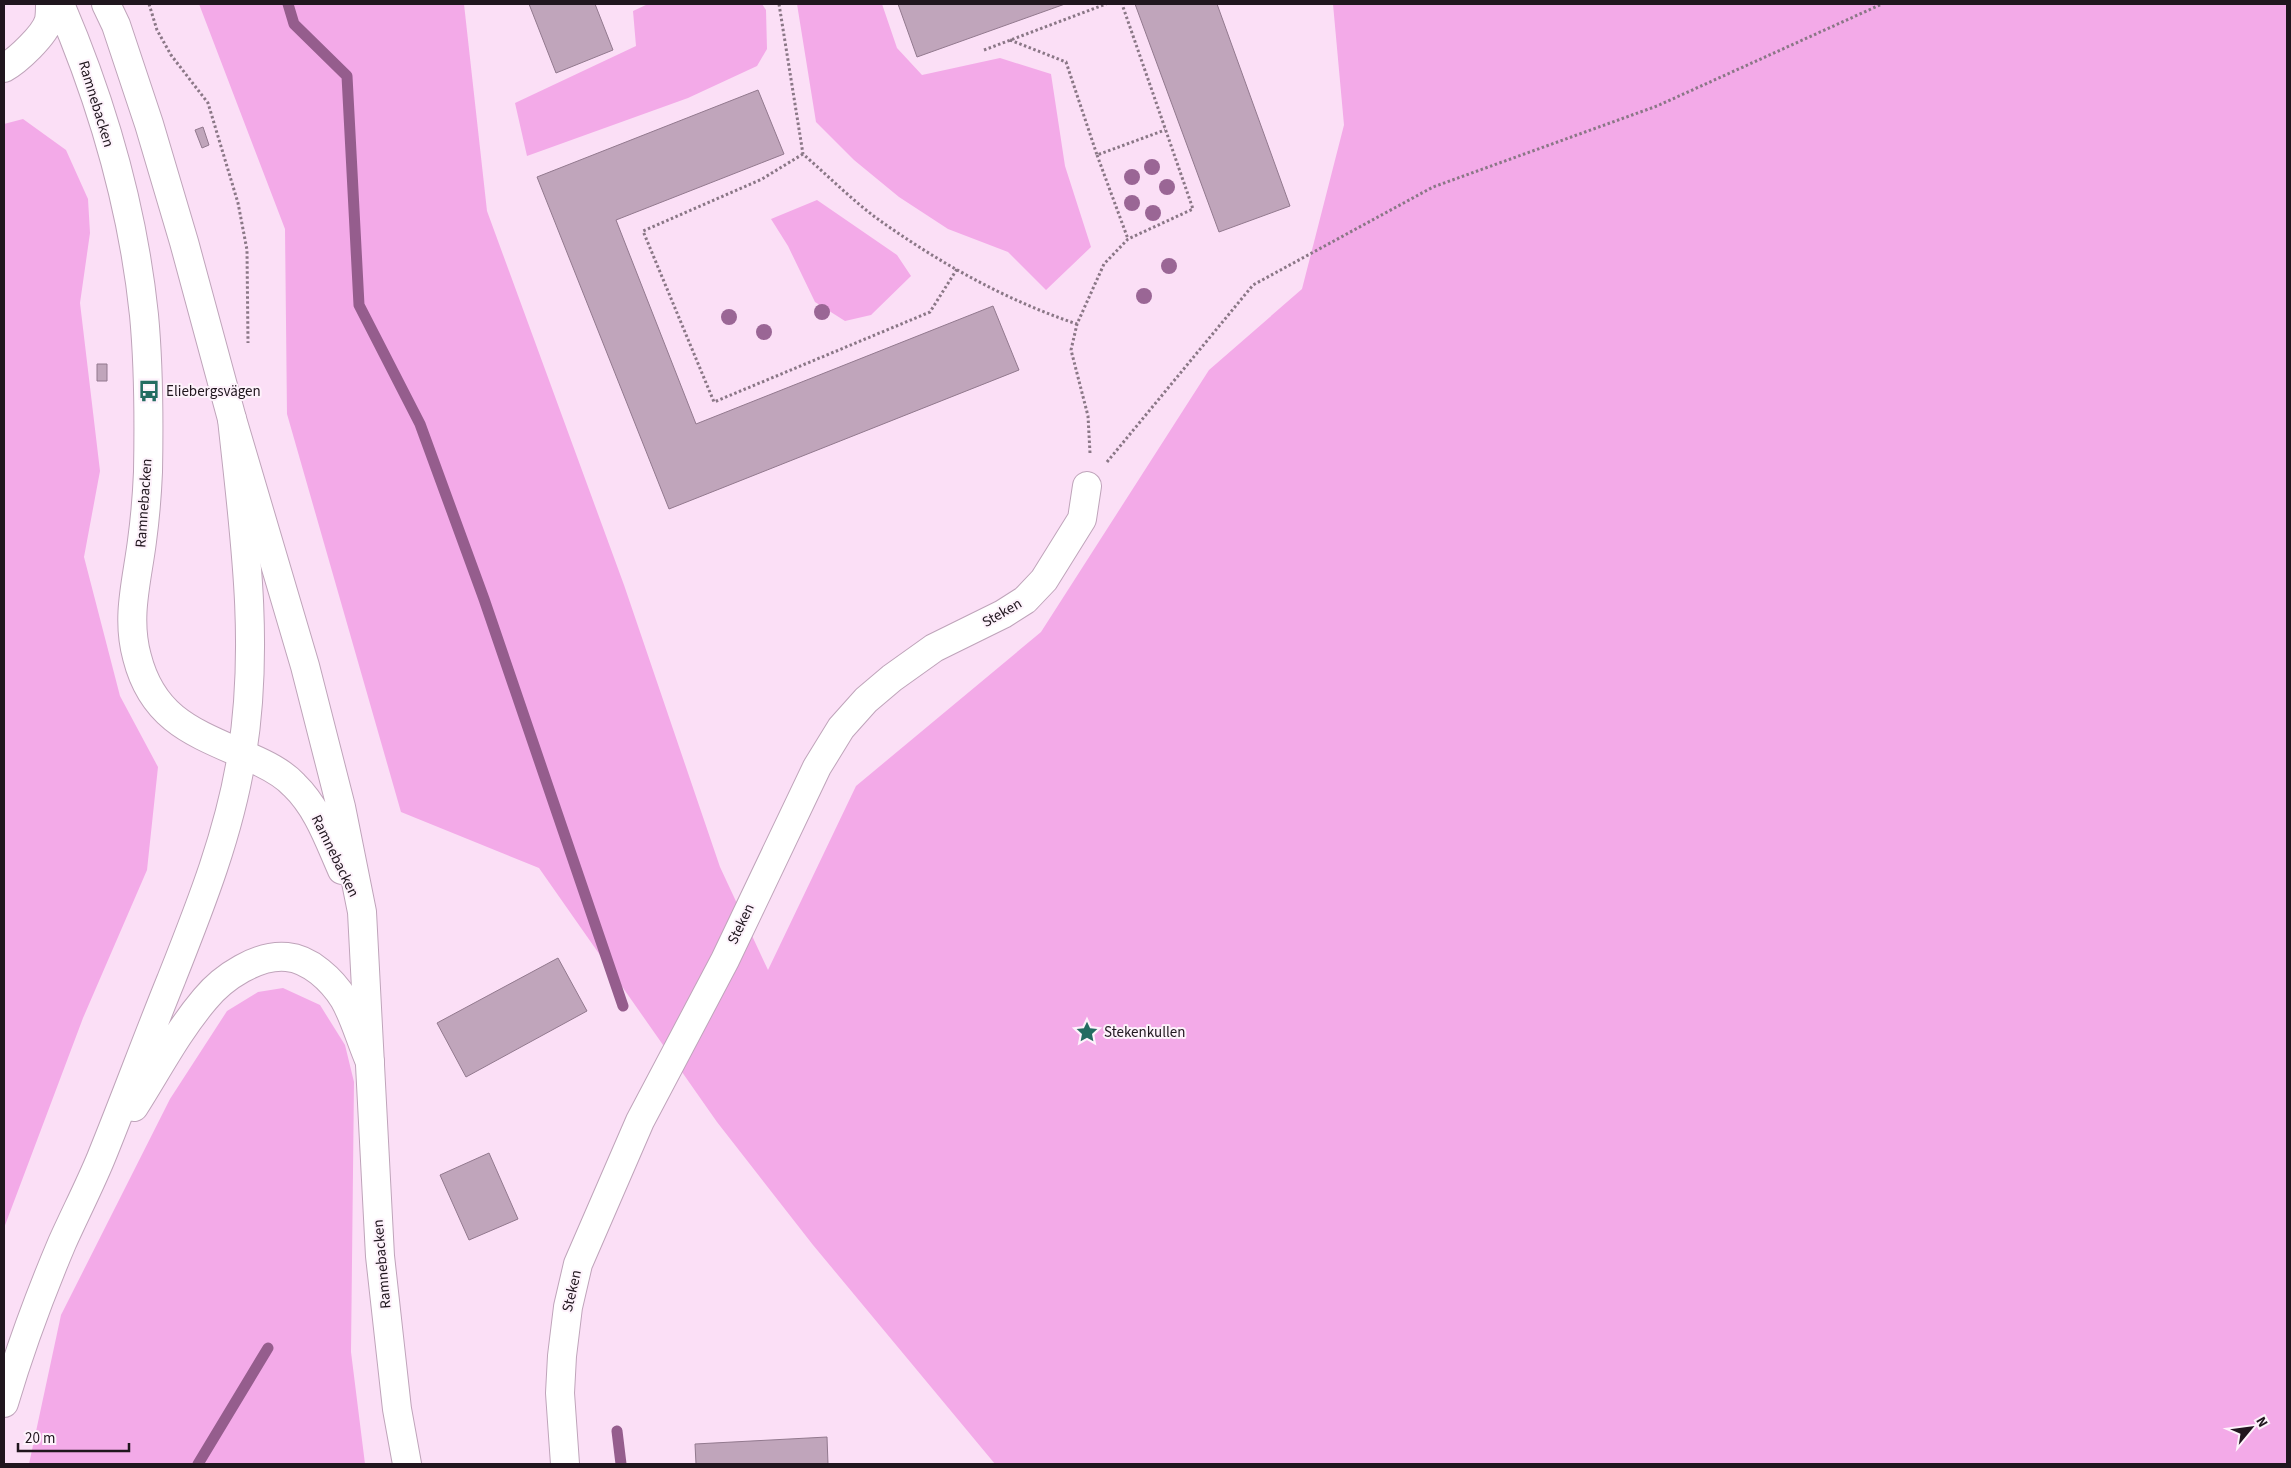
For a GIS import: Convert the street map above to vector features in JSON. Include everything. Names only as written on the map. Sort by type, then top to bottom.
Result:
[{"type":"main road","points":[[4,68],[11,64],[38,36],[49,21],[50,4]]},
{"type":"main road","name":"Ramnebacken","points":[[60,4],[82,57],[123,191],[136,254],[144,316],[149,391],[148,477],[142,541],[131,608],[132,631],[137,657],[147,686],[164,710],[184,727],[270,766],[294,784],[308,802],[322,826],[362,912]]},
{"type":"main road","name":"Ramnebacken","points":[[106,4],[116,25],[152,133],[232,419],[305,666],[341,807],[362,912],[380,1256],[397,1409],[407,1464]]},
{"type":"main road","points":[[4,1403],[20,1352],[58,1253],[100,1158],[198,909],[226,828],[242,754],[249,700],[252,648],[249,579],[232,419]]},
{"type":"main road","name":"Steken","points":[[565,1464],[560,1393],[562,1356],[568,1307],[578,1264],[640,1121],[724,960],[817,767],[841,728],[866,700],[892,678],[934,648],[1003,614],[1025,600],[1044,580],[1082,519],[1088,486]]},
{"type":"main road","points":[[100,1158],[179,1035],[206,998],[233,974],[264,959],[287,957],[310,964],[325,977],[343,999],[370,1062]]},
{"type":"path","points":[[779,4],[803,154],[874,216],[957,269],[1050,315],[1077,324]]},
{"type":"path","points":[[984,50],[1106,4]]},
{"type":"path","points":[[1088,486],[1091,448],[1088,416],[1071,350],[1077,324],[1104,264],[1128,239],[1193,209],[1122,4]]},
{"type":"path","points":[[1088,486],[1253,285],[1433,187],[1658,106],[1882,4]]},
{"type":"path","points":[[1010,40],[1066,62],[1097,156],[1128,239]]},
{"type":"path","points":[[1097,156],[1165,130]]},
{"type":"path","points":[[803,154],[762,179],[643,231],[714,402],[930,312],[957,269]]},
{"type":"shaded area","points":[[199,4],[464,4],[487,211],[624,585],[720,867],[768,970],[856,786],[1041,632],[1209,370],[1302,289],[1344,125],[1333,4],[2287,4],[2287,1464],[995,1464],[813,1245],[717,1122],[539,868],[401,812],[287,414],[285,229]]},
{"type":"shaded area","points":[[648,4],[762,4],[766,10],[767,49],[757,66],[688,98],[527,156],[515,103],[636,46],[633,11]]},
{"type":"shaded area","points":[[797,4],[882,4],[897,48],[922,75],[1000,58],[1051,74],[1065,166],[1091,247],[1046,290],[1008,252],[948,229],[899,197],[854,160],[816,122]]},
{"type":"shaded area","points":[[23,119],[66,150],[88,199],[90,233],[80,303],[100,471],[84,557],[120,696],[158,767],[147,870],[83,1018],[4,1228],[4,124]]},
{"type":"shaded area","points":[[817,200],[897,255],[911,276],[871,315],[845,321],[815,302],[788,246],[771,219]]},
{"type":"shaded area","points":[[283,988],[320,1005],[345,1045],[354,1082],[351,1352],[365,1464],[29,1464],[61,1315],[170,1099],[227,1011],[258,992]]},
{"type":"building","points":[[529,4],[595,4],[613,50],[556,73]]},
{"type":"building","points":[[898,4],[1065,4],[917,57]]},
{"type":"building","points":[[1135,4],[1217,4],[1290,206],[1219,232]]},
{"type":"building","points":[[758,90],[784,154],[616,220],[696,424],[993,306],[1019,370],[669,509],[537,177]]},
{"type":"building","points":[[203,127],[209,145],[202,148],[195,130]]},
{"type":"building","points":[[97,364],[107,364],[107,381],[97,381]]},
{"type":"building","points":[[558,958],[587,1011],[466,1077],[437,1023]]},
{"type":"building","points":[[489,1153],[518,1219],[469,1240],[440,1175]]},
{"type":"building","points":[[827,1437],[828,1464],[696,1464],[695,1444]]},
{"type":"waterway","points":[[288,4],[294,24],[347,76],[359,305],[420,424],[484,599],[623,1006]]},
{"type":"waterway","points":[[198,1464],[268,1348]]},
{"type":"waterway","points":[[617,1431],[621,1464]]},
{"type":"place","name":"Eliebergsvägen","points":[[149,391]]},
{"type":"place","name":"Stekenkullen","points":[[1087,1032]]}]
